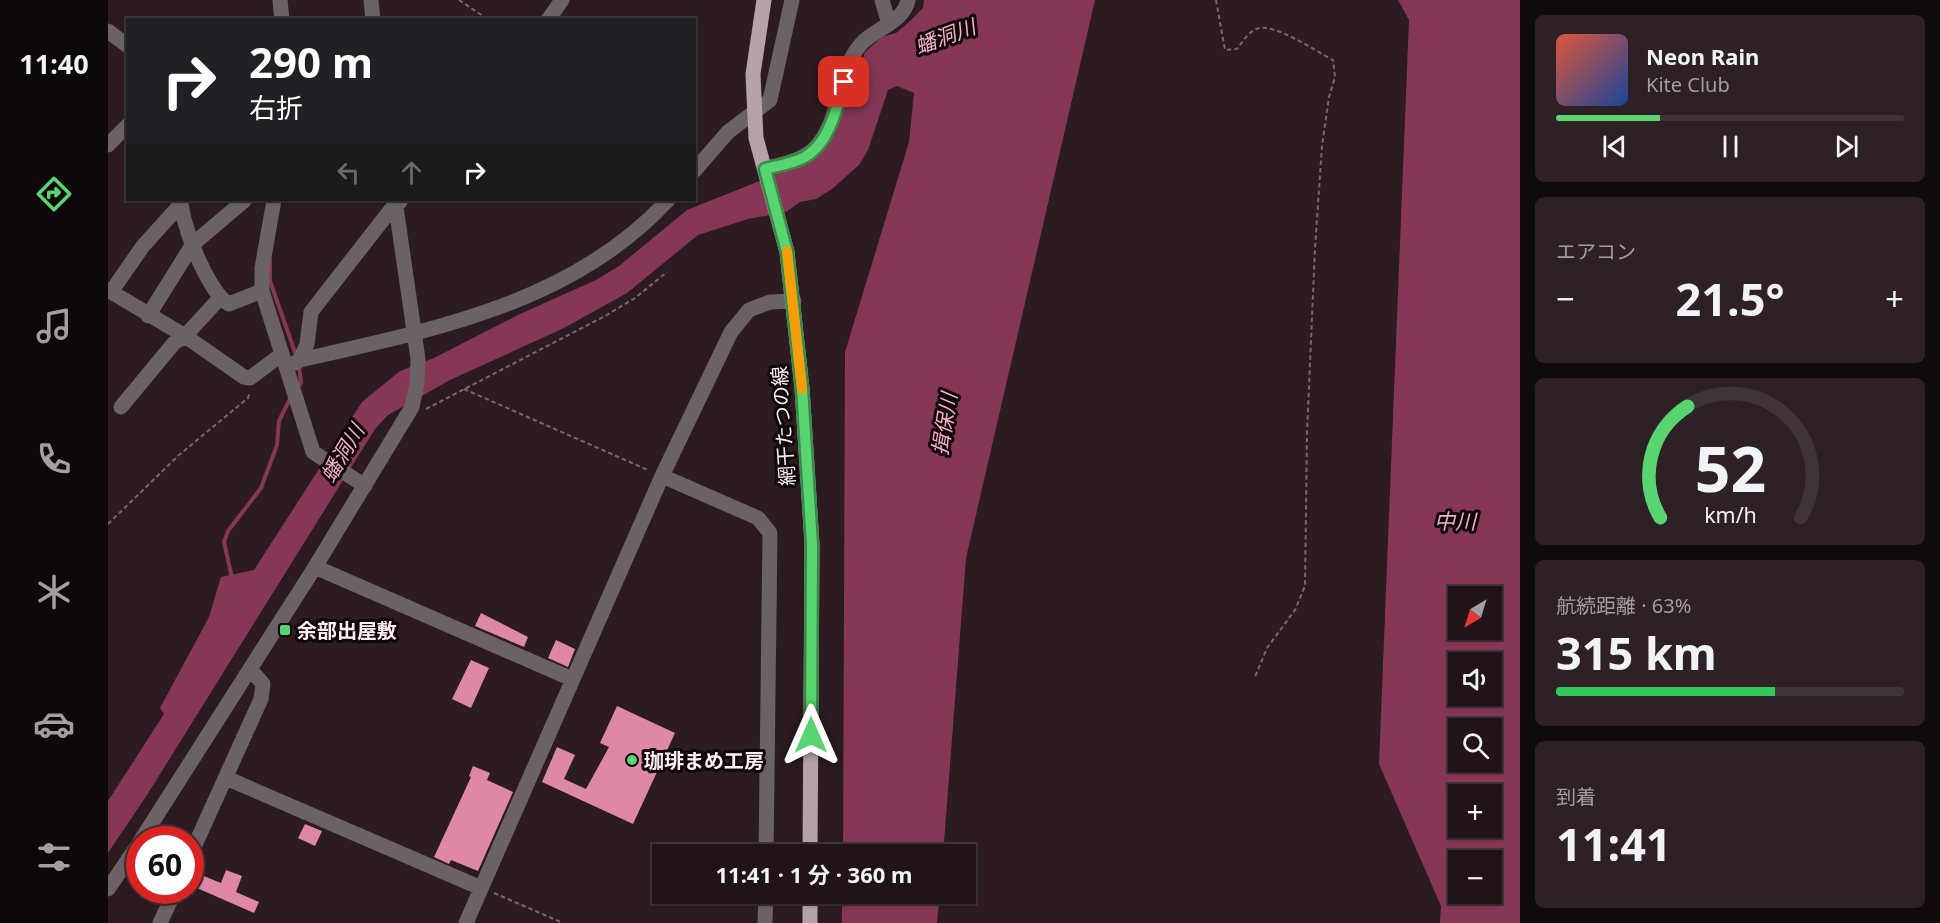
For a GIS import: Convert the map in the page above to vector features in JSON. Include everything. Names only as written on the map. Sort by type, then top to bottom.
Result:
[{"type":"main road","name":"網干たつの線","points":[[764,0],[755,46],[756,138],[787,252],[794,301],[812,544],[810,844]]},
{"type":"main road","points":[[810,904],[810,923]]},
{"type":"street","points":[[371,0],[373,18]]},
{"type":"street","points":[[549,18],[562,0]]},
{"type":"street","points":[[696,169],[728,132],[770,100],[792,0]]},
{"type":"street","points":[[882,0],[889,24]]},
{"type":"street","points":[[765,169],[802,158],[815,148],[832,123],[851,61],[862,44],[902,15],[908,0]]},
{"type":"street","points":[[108,31],[126,44]]},
{"type":"street","points":[[108,145],[126,127]]},
{"type":"street","points":[[148,316],[193,244],[244,201]]},
{"type":"street","points":[[274,201],[261,268],[262,291],[290,360],[313,452],[365,486]]},
{"type":"street","points":[[290,360],[307,344],[311,312],[399,201]]},
{"type":"street","points":[[150,826],[365,486],[405,421],[416,394],[418,359],[399,201]]},
{"type":"street","points":[[181,202],[143,246],[109,291],[185,336],[244,377],[250,378],[290,360],[414,334],[487,312],[573,275],[620,245],[667,201]]},
{"type":"street","points":[[181,202],[197,258],[219,299],[229,304],[262,291]]},
{"type":"street","points":[[121,408],[174,343],[185,336],[219,299]]},
{"type":"street","points":[[465,923],[662,476],[731,332],[749,310],[770,302],[794,301]]},
{"type":"street","points":[[662,476],[758,518],[770,533],[766,844]]},
{"type":"street","points":[[315,567],[572,679]]},
{"type":"street","points":[[204,826],[264,690],[261,680],[250,669]]},
{"type":"street","points":[[226,778],[481,888]]},
{"type":"street","points":[[108,889],[126,862]]},
{"type":"street","points":[[160,923],[169,904]]},
{"type":"street","points":[[765,923],[766,904]]},
{"type":"path","points":[[459,0],[486,18]]},
{"type":"path","points":[[1216,0],[1225,50],[1237,49],[1248,34],[1258,27],[1271,27],[1333,60],[1335,76],[1329,97],[1322,146],[1316,248],[1307,433],[1305,586],[1295,610],[1267,648],[1255,677]]},
{"type":"path","points":[[405,421],[605,316],[635,298],[667,272]]},
{"type":"path","points":[[108,524],[179,455],[249,398],[252,389],[250,378]]},
{"type":"path","points":[[463,389],[662,476]]},
{"type":"path","points":[[481,888],[562,923]]},
{"type":"water","points":[[924,0],[1095,0],[966,558],[944,844],[843,844],[845,352],[909,142],[914,93],[897,86],[888,90],[868,150],[859,165],[832,189],[816,199],[800,202],[786,212],[748,219],[698,235],[627,293],[564,328],[450,380],[388,415],[375,429],[147,795],[108,853],[108,801],[164,714],[160,708],[209,617],[221,577],[254,570],[362,402],[400,371],[434,358],[520,314],[596,280],[619,266],[687,210],[807,162],[828,143],[836,130],[865,52],[882,37],[896,33],[923,8]]},
{"type":"water","name":"中川","points":[[1398,0],[1520,0],[1520,923],[1440,923],[1441,906],[1379,764],[1409,20]]},
{"type":"water","points":[[842,904],[939,904],[937,923],[842,923]]},
{"type":"building","points":[[481,613],[528,637],[524,647],[475,626]]},
{"type":"building","points":[[556,640],[575,649],[568,667],[548,658]]},
{"type":"building","points":[[471,660],[489,668],[471,708],[452,699]]},
{"type":"building","name":"珈琲まめ工房","points":[[617,706],[675,733],[633,824],[542,782],[557,747],[575,755],[564,779],[586,789],[609,747],[600,743]]},
{"type":"building","points":[[473,766],[490,773],[487,780],[513,792],[478,871],[451,860],[449,864],[434,857],[471,777],[469,776]]},
{"type":"building","points":[[305,824],[322,831],[315,846],[298,838]]},
{"type":"building","points":[[226,870],[242,876],[236,892],[259,902],[254,913],[204,891],[204,876],[221,883]]},
{"type":"waterway","points":[[270,259],[270,281],[296,355]]},
{"type":"waterway","points":[[297,389],[301,383],[299,365]]},
{"type":"waterway","points":[[232,578],[224,542],[228,531],[261,488],[277,445],[279,421],[291,397]]},
{"type":"slow traffic","points":[[787,251],[802,389]]},
{"type":"place","name":"余部出屋敷","points":[[285,630]]},
{"type":"place","name":"珈琲まめ工房","points":[[632,760]]},
{"type":"route","points":[[811,735],[812,544],[802,388],[787,252],[765,169],[802,158],[815,148],[832,123],[844,82]]},
{"type":"water label","name":"蟠洞川","points":[[945,36]]},
{"type":"water label","name":"揖保川","points":[[944,424]]},
{"type":"water label","name":"蟠洞川","points":[[342,453]]}]
